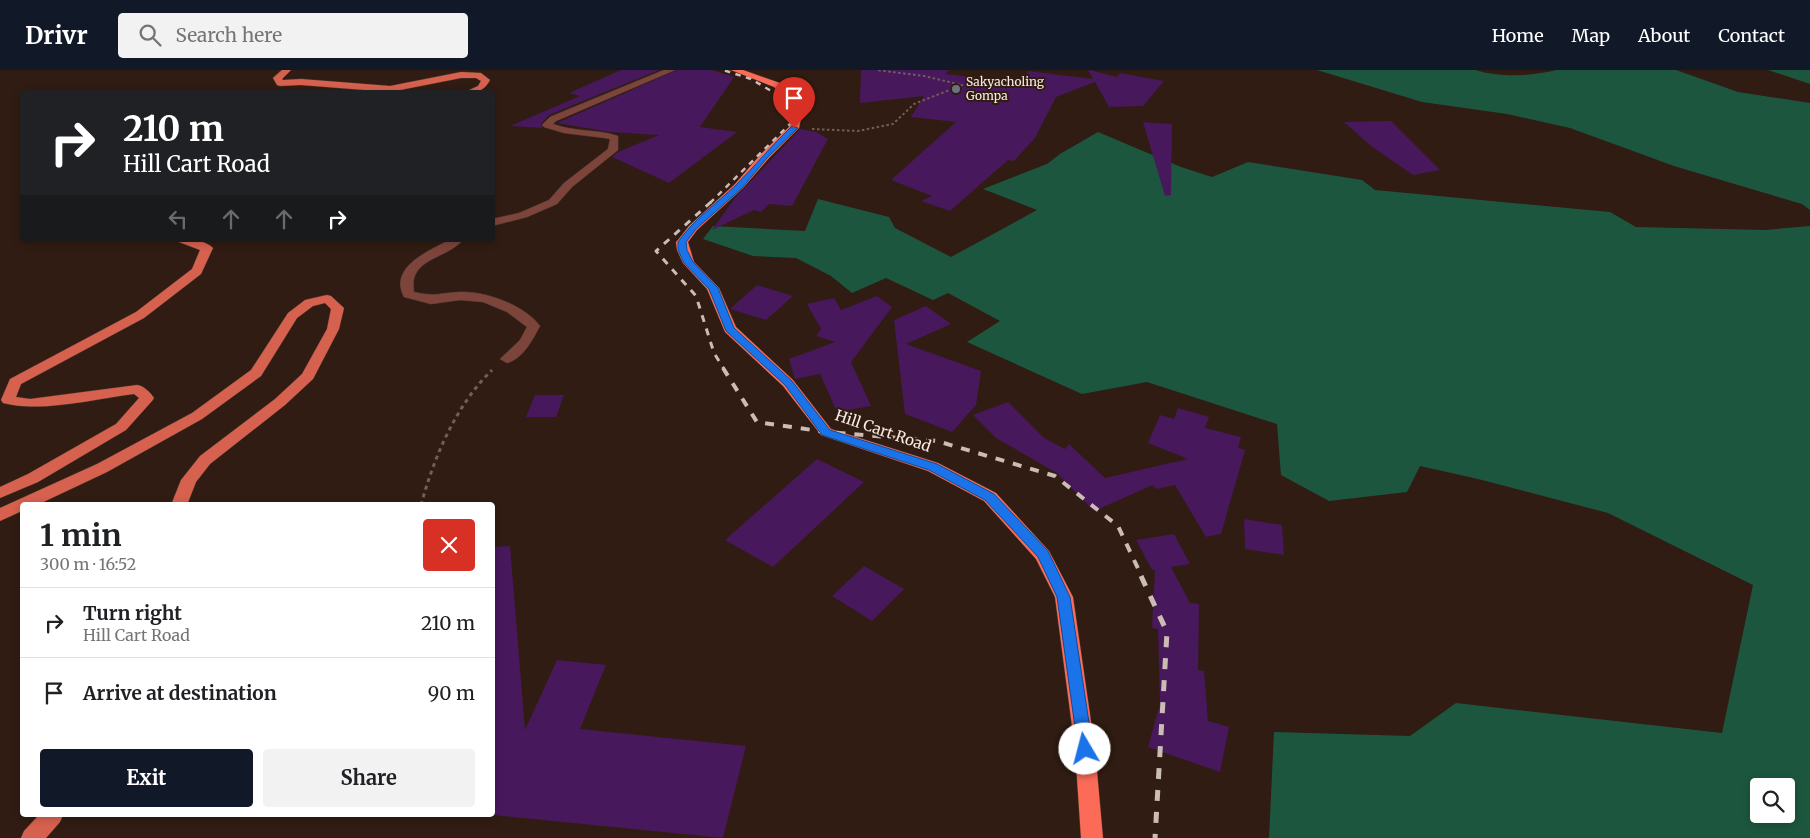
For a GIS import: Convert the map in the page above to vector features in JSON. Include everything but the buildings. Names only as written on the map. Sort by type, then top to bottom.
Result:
[{"type":"highway","points":[[735,70],[777,85],[794,102],[797,114],[794,128]]},
{"type":"highway","name":"Hill Cart Road","points":[[794,128],[765,156],[739,186],[693,228],[682,242],[683,250],[689,263],[713,288],[730,329],[788,383],[826,432],[933,467],[990,497],[1043,554],[1064,597],[1085,749],[1092,838]]},
{"type":"main road","points":[[287,70],[277,78],[280,83],[301,82],[390,89],[461,75],[478,75],[486,80],[481,88],[474,90]]},
{"type":"main road","points":[[0,493],[34,478],[121,426],[147,398],[137,389],[30,403],[8,400],[15,382],[140,315],[197,271],[207,248],[189,242]]},
{"type":"main road","points":[[29,502],[102,468],[197,416],[256,373],[292,316],[309,302],[327,299],[338,308],[334,329],[308,376],[280,402],[205,460],[189,480],[180,502]]},
{"type":"main road","points":[[0,515],[20,506]]},
{"type":"main road","points":[[32,838],[51,817]]},
{"type":"street","points":[[495,222],[523,216],[553,202],[568,185],[613,150],[616,138],[603,133],[555,129],[547,125],[554,119],[671,70]]},
{"type":"street","points":[[454,242],[413,266],[406,281],[408,294],[431,300],[460,296],[485,298],[511,309],[534,326],[525,342],[507,359]]},
{"type":"path","points":[[794,128],[858,131],[893,124],[914,104],[962,85],[924,76],[877,70]]},
{"type":"path","points":[[422,502],[425,484],[457,418],[484,377],[507,359]]},
{"type":"green space","points":[[1317,70],[1475,70],[1485,73],[1516,75],[1537,74],[1557,70],[1676,70],[1738,92],[1810,103],[1810,210],[1802,204],[1674,166],[1570,128],[1507,114],[1422,102]]},
{"type":"green space","points":[[1768,70],[1810,70],[1810,84]]},
{"type":"green space","points":[[1098,132],[1181,167],[1212,177],[1248,162],[1362,180],[1375,190],[1610,212],[1636,227],[1765,230],[1810,226],[1810,838],[1269,838],[1274,732],[1410,736],[1456,703],[1722,733],[1753,585],[1608,513],[1420,466],[1407,492],[1329,501],[1281,475],[1277,424],[1147,382],[1082,394],[967,342],[1000,321],[948,293],[933,300],[886,278],[852,293],[831,276],[796,258],[753,256],[703,239],[713,226],[805,231],[818,199],[889,217],[895,228],[951,257],[1037,210],[983,189],[1047,164],[1060,154]]},
{"type":"railway","points":[[710,203],[791,123],[778,95],[751,79],[723,70]]},
{"type":"railway","points":[[711,202],[656,251],[696,296],[714,353],[724,369]]},
{"type":"railway","points":[[723,368],[757,422],[826,432],[937,441],[1055,476],[1118,526],[1142,577]]},
{"type":"railway","points":[[1141,576],[1167,632],[1155,838]]},
{"type":"place","name":"Sakyacholing Gompa","points":[[956,89]]},
{"type":"route","points":[[794,128],[765,156],[739,186],[693,228],[682,242],[683,250],[689,263],[713,288],[730,329],[788,383],[826,432],[933,467],[990,497],[1043,554],[1064,597],[1085,749]]}]
